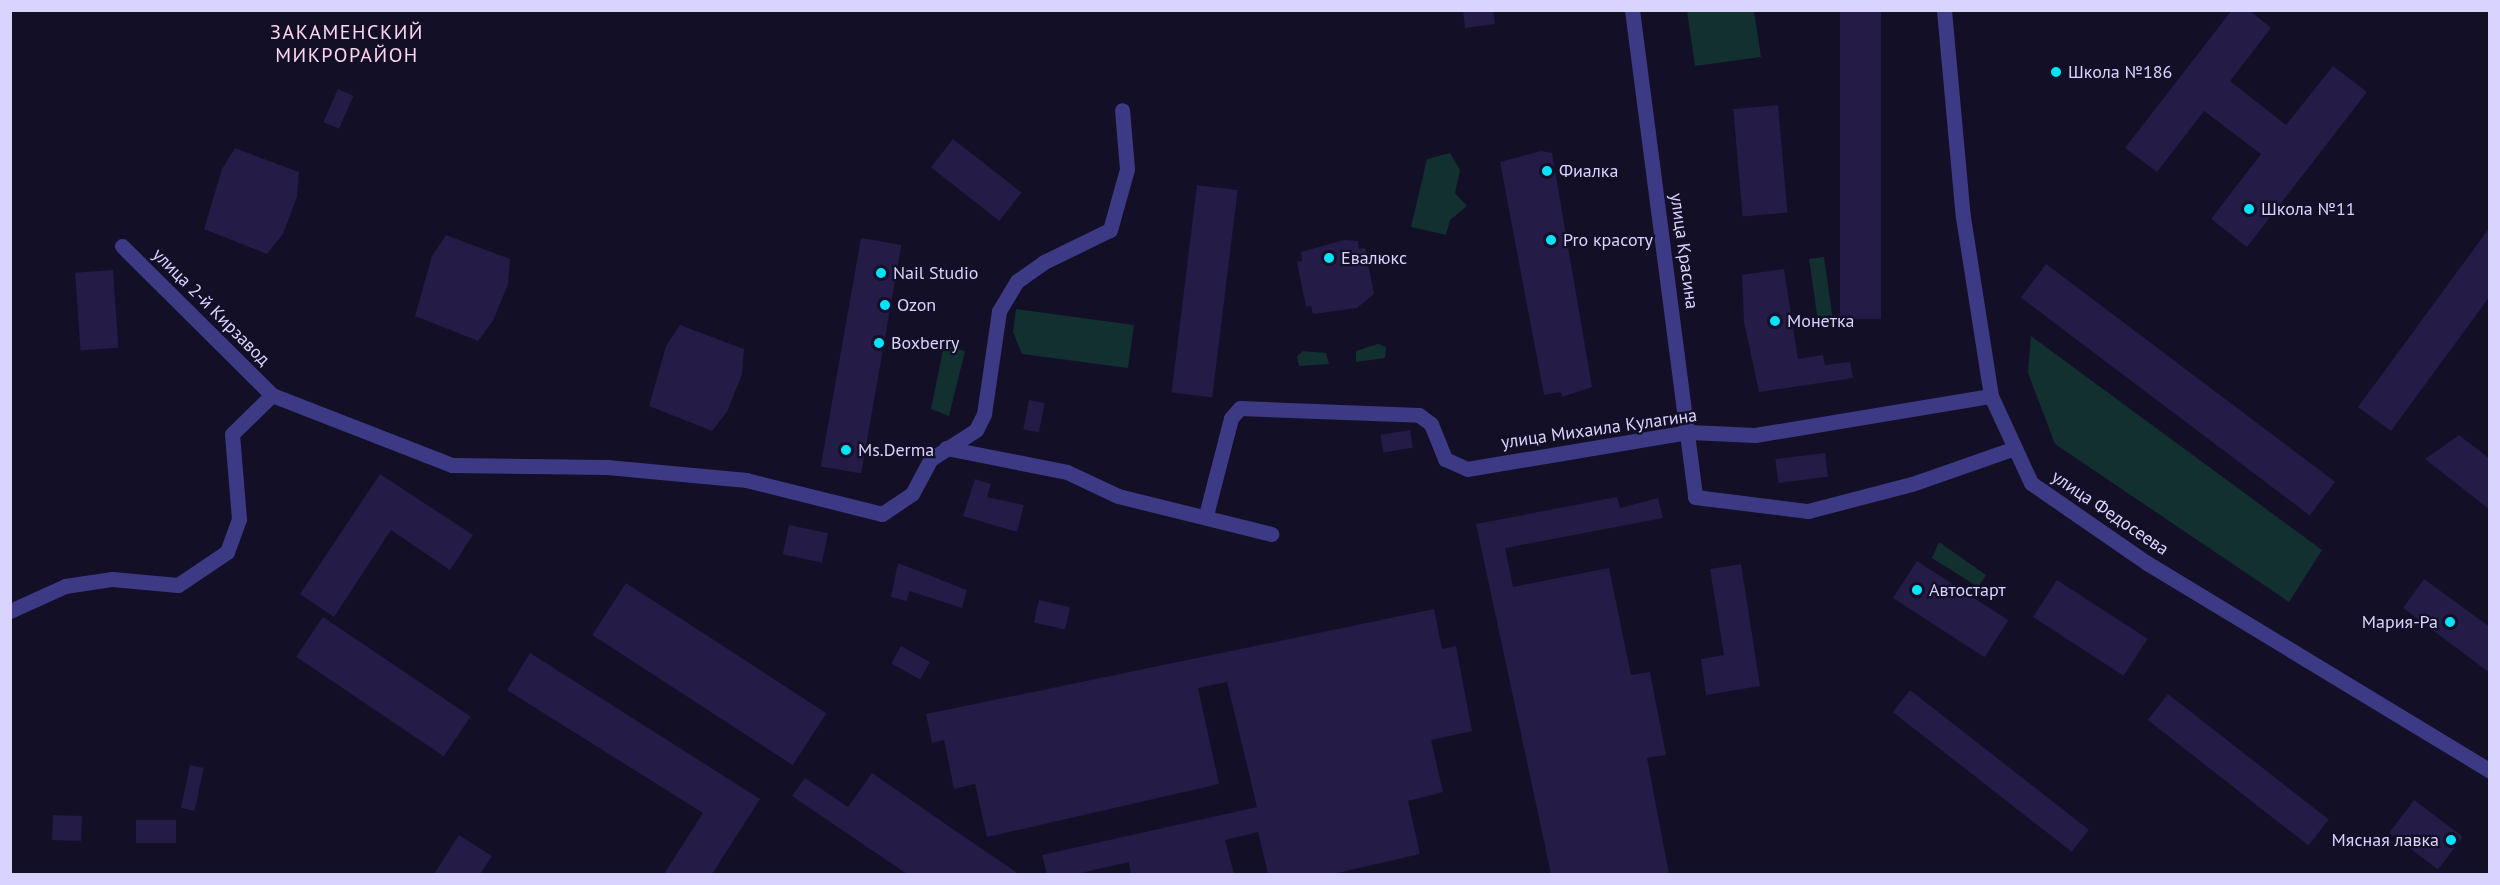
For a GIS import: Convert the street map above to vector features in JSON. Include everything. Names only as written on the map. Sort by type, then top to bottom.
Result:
[{"type":"street","name":"улица Красина","points":[[1632,10],[1689,432],[1695,497],[1808,511],[1912,484],[2015,448]]},
{"type":"street","name":"улица Федосеева","points":[[1944,10],[1963,217],[1991,396],[2031,483],[2146,563],[2490,771]]},
{"type":"street","points":[[10,611],[65,586],[112,579],[178,585],[227,552],[239,519],[232,434],[272,395],[452,465],[607,466],[746,480],[882,514],[901,505],[931,459],[946,448],[962,443],[984,414],[996,324],[1007,295],[1029,270],[1099,239],[1113,224],[1127,169],[1122,110]]},
{"type":"street","name":"улица 2-й Кирзавод","points":[[122,246],[272,395]]},
{"type":"street","name":"улица Михаила Кулагина","points":[[1206,515],[1231,418],[1240,408],[1419,415],[1431,424],[1445,459],[1467,469],[1689,432],[1755,435],[1991,396]]},
{"type":"street","points":[[946,448],[1067,472],[1118,496],[1206,515],[1271,534]]},
{"type":"green space","points":[[1687,11],[1754,11],[1761,57],[1695,66]]},
{"type":"green space","points":[[1450,153],[1460,170],[1455,193],[1467,206],[1450,220],[1446,235],[1411,227],[1427,159]]},
{"type":"green space","points":[[1824,257],[1833,319],[1818,321],[1809,259]]},
{"type":"green space","points":[[1016,309],[1134,325],[1128,368],[1022,354],[1013,332]]},
{"type":"green space","points":[[2031,336],[2322,550],[2289,602],[2055,444],[2028,373]]},
{"type":"green space","points":[[1378,344],[1386,347],[1385,358],[1356,362],[1356,351]]},
{"type":"green space","points":[[944,345],[965,351],[949,416],[931,409]]},
{"type":"green space","points":[[1303,351],[1326,353],[1329,364],[1299,366],[1297,356]]},
{"type":"green space","points":[[1939,542],[1986,575],[1978,587],[1932,558]]},
{"type":"building","points":[[1463,10],[1493,10],[1495,24],[1465,28]]},
{"type":"building","points":[[1840,10],[1881,10],[1881,319],[1840,319]]},
{"type":"building","points":[[2232,10],[2249,10],[2271,28],[2230,81],[2286,125],[2333,66],[2367,92],[2247,247],[2211,219],[2261,154],[2204,111],[2157,172],[2125,148]]},
{"type":"building","points":[[338,89],[354,96],[339,129],[323,122]]},
{"type":"building","points":[[1778,105],[1787,213],[1743,217],[1733,109]]},
{"type":"building","points":[[953,139],[1022,193],[999,221],[931,167]]},
{"type":"building","points":[[235,148],[299,172],[297,197],[283,234],[267,254],[204,229],[222,169]]},
{"type":"building","points":[[1541,151],[1552,153],[1592,387],[1562,397],[1561,392],[1544,395],[1500,162]]},
{"type":"building","points":[[1197,185],[1238,190],[1212,397],[1172,392]]},
{"type":"building","points":[[2490,227],[2490,296],[2391,431],[2358,407]]},
{"type":"building","points":[[446,235],[510,259],[508,284],[493,321],[478,341],[415,316],[432,256]]},
{"type":"building","points":[[861,238],[901,245],[861,474],[821,466]]},
{"type":"building","points":[[1344,240],[1358,241],[1359,249],[1365,248],[1374,294],[1357,308],[1313,314],[1311,306],[1306,307],[1297,262],[1302,261],[1301,252]]},
{"type":"building","points":[[2046,264],[2335,482],[2310,515],[2021,298]]},
{"type":"building","points":[[1784,269],[1798,359],[1823,355],[1825,365],[1850,362],[1853,378],[1759,392],[1744,322],[1742,275]]},
{"type":"building","points":[[113,270],[118,348],[81,350],[75,273]]},
{"type":"building","points":[[680,325],[744,349],[742,374],[727,412],[712,431],[649,406],[666,346]]},
{"type":"building","points":[[1029,400],[1045,403],[1039,433],[1023,429]]},
{"type":"building","points":[[1410,430],[1413,448],[1383,452],[1380,435]]},
{"type":"building","points":[[2459,435],[2490,459],[2490,510],[2425,459]]},
{"type":"building","points":[[1825,453],[1828,477],[1778,483],[1775,459]]},
{"type":"building","points":[[380,474],[473,535],[450,570],[391,530],[334,617],[300,594]]},
{"type":"building","points":[[975,479],[991,484],[987,497],[1024,505],[1017,532],[963,516]]},
{"type":"building","points":[[1617,497],[1620,508],[1658,498],[1663,518],[1505,548],[1513,587],[1609,568],[1631,675],[1650,672],[1666,755],[1647,758],[1669,874],[1551,874],[1476,524]]},
{"type":"building","points":[[789,525],[828,533],[822,563],[783,554]]},
{"type":"building","points":[[1917,561],[2008,620],[1984,657],[1893,598]]},
{"type":"building","points":[[898,563],[967,590],[962,608],[909,591],[907,601],[891,597]]},
{"type":"building","points":[[1741,564],[1760,686],[1706,695],[1701,659],[1724,655],[1710,569]]},
{"type":"building","points":[[2424,579],[2490,627],[2490,673],[2403,608]]},
{"type":"building","points":[[2057,580],[2148,639],[2124,676],[2033,617]]},
{"type":"building","points":[[626,583],[826,713],[793,765],[592,635]]},
{"type":"building","points":[[1039,600],[1070,607],[1065,630],[1034,622]]},
{"type":"building","points":[[1434,609],[1442,649],[1456,646],[1472,731],[1431,740],[1443,792],[1408,801],[1420,854],[1333,874],[1268,874],[1258,832],[1225,840],[1234,874],[1131,874],[1129,862],[1076,874],[1047,874],[1042,855],[1257,807],[1227,682],[1198,688],[1219,784],[987,837],[975,784],[954,789],[944,740],[932,743],[926,714]]},
{"type":"building","points":[[323,617],[471,717],[444,756],[296,657]]},
{"type":"building","points":[[901,646],[930,662],[920,679],[891,663]]},
{"type":"building","points":[[530,653],[760,799],[712,874],[664,874],[703,813],[507,690]]},
{"type":"building","points":[[1910,690],[2089,830],[2072,852],[1893,712]]},
{"type":"building","points":[[2168,694],[2329,820],[2308,846],[2148,720]]},
{"type":"building","points":[[190,765],[204,768],[195,811],[181,808]]},
{"type":"building","points":[[872,773],[1019,874],[907,874],[792,796],[805,778],[848,807]]},
{"type":"building","points":[[2414,800],[2463,837],[2438,869],[2389,833]]},
{"type":"building","points":[[53,815],[82,816],[81,841],[52,840]]},
{"type":"building","points":[[136,820],[176,820],[176,843],[136,843]]},
{"type":"building","points":[[459,835],[492,856],[480,874],[434,874]]},
{"type":"place","name":"Школа №186","points":[[2056,72]]},
{"type":"place","name":"Фиалка","points":[[1547,171]]},
{"type":"place","name":"Школа №11","points":[[2249,209]]},
{"type":"place","name":"Pro красоту","points":[[1551,240]]},
{"type":"place","name":"Евалюкс","points":[[1329,258]]},
{"type":"place","name":"Nail Studio","points":[[881,273]]},
{"type":"place","name":"Ozon","points":[[885,305]]},
{"type":"place","name":"Монетка","points":[[1775,321]]},
{"type":"place","name":"Boxberry","points":[[879,343]]},
{"type":"place","name":"Ms.Derma","points":[[846,450]]},
{"type":"place","name":"Автостарт","points":[[1917,590]]},
{"type":"place","name":"Мария-Ра","points":[[2450,622]]},
{"type":"place","name":"Мясная лавка","points":[[2451,840]]},
{"type":"district","name":"ЗАКАМЕНСКИЙ МИКРОРАЙОН","points":[[347,44]]}]
